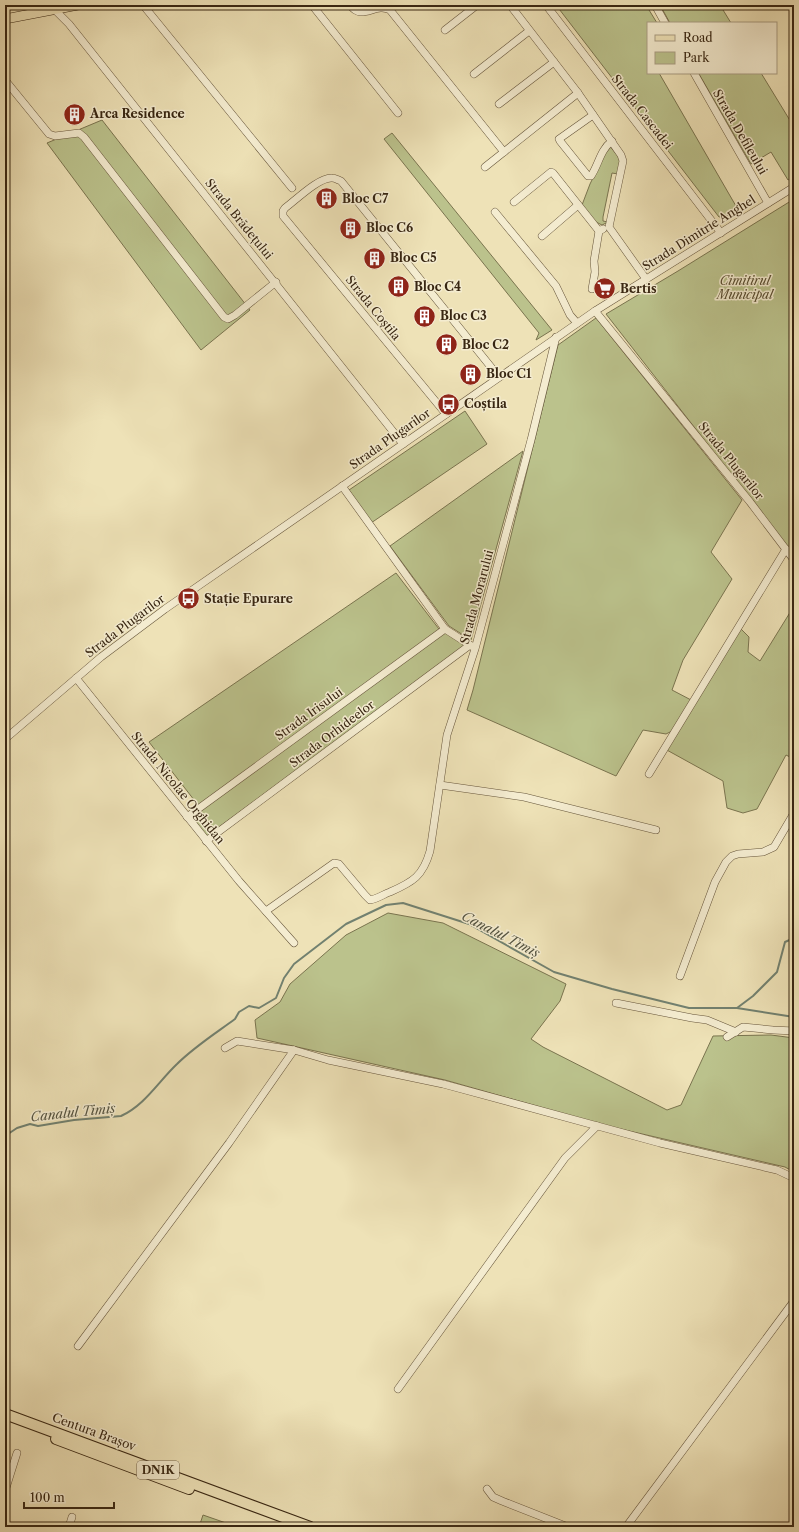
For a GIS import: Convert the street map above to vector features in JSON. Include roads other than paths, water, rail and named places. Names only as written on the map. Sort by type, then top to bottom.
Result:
[{"type":"highway","name":"Centura Brașov","points":[[5,1414],[310,1527]]},
{"type":"highway","name":"Centura Brașov","points":[[5,1421],[291,1527]]},
{"type":"main road","points":[[5,19],[78,5]]},
{"type":"street","points":[[143,5],[292,188]]},
{"type":"street","points":[[312,5],[398,113]]},
{"type":"street","points":[[350,5],[354,10],[359,12],[382,7],[390,10],[504,152]]},
{"type":"street","points":[[445,30],[477,5]]},
{"type":"street","points":[[510,5],[578,93],[621,155],[623,160],[609,227],[646,279]]},
{"type":"street","name":"Strada Cascadei","points":[[546,5],[721,232]]},
{"type":"street","points":[[655,5],[664,22]]},
{"type":"street","name":"Strada Brădețului","points":[[55,10],[69,24],[276,282],[403,444]]},
{"type":"street","points":[[474,74],[529,30]]},
{"type":"street","points":[[499,104],[554,62]]},
{"type":"street","name":"Strada Defileului","points":[[695,74],[768,203]]},
{"type":"street","points":[[5,80],[49,134],[56,136],[79,133],[84,137],[224,317],[228,319],[235,315],[276,282]]},
{"type":"street","points":[[485,167],[578,93]]},
{"type":"street","points":[[593,114],[559,139],[560,141],[588,176],[593,173],[604,148],[612,141]]},
{"type":"street","points":[[514,202],[551,172],[553,173],[599,231],[594,261],[595,272],[592,289]]},
{"type":"street","name":"Strada Coștila","points":[[446,414],[283,216],[283,211],[285,208],[322,180],[334,178],[341,181],[498,377]]},
{"type":"street","name":"Strada Dimitrie Anghel","points":[[595,311],[794,187]]},
{"type":"street","points":[[542,236],[578,205]]},
{"type":"street","points":[[495,212],[556,286],[570,315],[577,323]]},
{"type":"street","points":[[599,231],[609,227]]},
{"type":"street","name":"Strada Plugarilor","points":[[5,739],[101,656],[165,609],[595,311],[750,502],[794,560]]},
{"type":"street","name":"Strada Morarului","points":[[266,911],[330,865],[336,863],[339,864],[367,898],[372,900],[414,880],[421,872],[430,851],[447,735],[531,440],[556,337]]},
{"type":"street","points":[[342,486],[445,629],[473,647]]},
{"type":"street","points":[[649,774],[786,549]]},
{"type":"street","name":"Strada Irisului","points":[[187,817],[445,629]]},
{"type":"street","name":"Strada Orhideelor","points":[[206,841],[473,647]]},
{"type":"street","name":"Strada Nicolae Orghidan","points":[[76,678],[206,841],[294,944]]},
{"type":"street","points":[[440,785],[524,797],[656,830]]},
{"type":"street","points":[[680,976],[715,882],[726,862],[732,856],[738,854],[763,852],[774,847],[794,813]]},
{"type":"street","points":[[616,1003],[707,1020],[736,1032]]},
{"type":"street","points":[[727,1037],[743,1027],[794,1031]]},
{"type":"street","points":[[225,1048],[237,1041],[294,1050],[328,1060],[443,1084],[660,1144],[778,1170],[794,1178]]},
{"type":"street","points":[[78,1346],[229,1143],[294,1050]]},
{"type":"street","points":[[398,1389],[565,1158],[597,1126]]},
{"type":"street","points":[[626,1527],[794,1301]]},
{"type":"street","points":[[5,1491],[17,1453]]},
{"type":"street","points":[[487,1489],[493,1497],[568,1527]]},
{"type":"street","points":[[69,1527],[72,1516]]},
{"type":"waterway","name":"Canalul Timiș","points":[[5,1136],[17,1128],[30,1124],[38,1126],[74,1120],[121,1116],[130,1111],[151,1093],[170,1071],[184,1058],[235,1019],[239,1012],[249,1006],[259,1008],[276,998],[284,978],[294,964],[346,924],[386,905],[403,903],[469,924],[554,972],[612,989],[689,1008],[737,1008],[753,996],[777,972],[785,942],[794,938]]},
{"type":"waterway","points":[[737,1008],[794,1017]]},
{"type":"place","name":"Arca Residence","points":[[74,114]]},
{"type":"place","name":"Bloc C7","points":[[327,199]]},
{"type":"place","name":"Bloc C6","points":[[350,228]]},
{"type":"place","name":"Bloc C5","points":[[374,258]]},
{"type":"place","name":"Bloc C4","points":[[399,287]]},
{"type":"place","name":"Bertis","points":[[604,289]]},
{"type":"place","name":"Bloc C3","points":[[424,316]]},
{"type":"place","name":"Bloc C2","points":[[447,345]]},
{"type":"place","name":"Bloc C1","points":[[470,374]]},
{"type":"place","name":"Coștila","points":[[448,404]]},
{"type":"place","name":"Stație Epurare","points":[[188,599]]},
{"type":"park label","name":"Cimitirul Municipal","points":[[745,288]]}]
